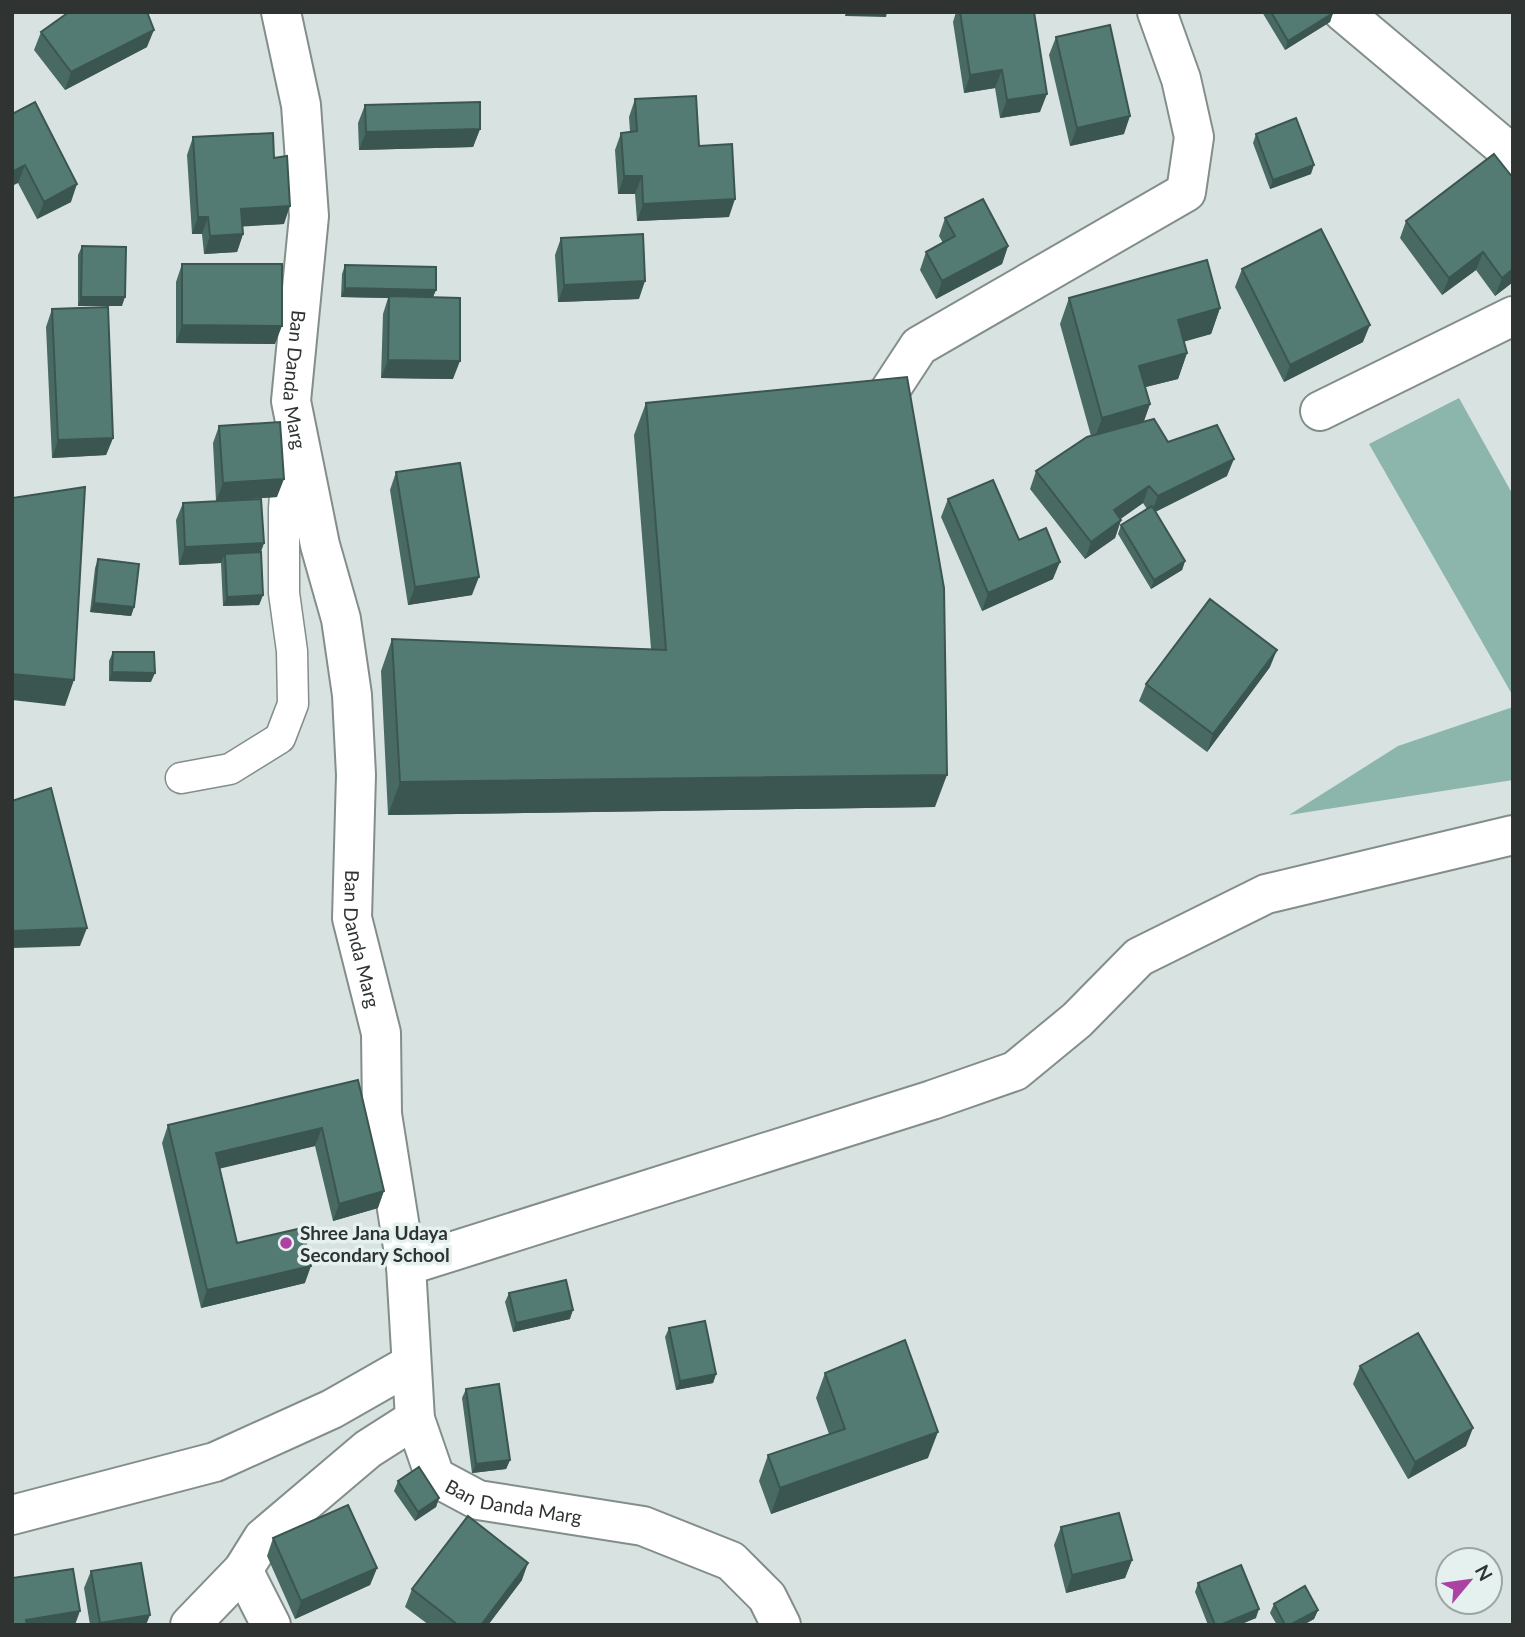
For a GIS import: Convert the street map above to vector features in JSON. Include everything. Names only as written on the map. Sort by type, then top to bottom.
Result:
[{"type":"street","name":"Ban Danda Marg","points":[[281,12],[302,105],[309,216],[291,401],[320,545],[341,619],[352,695],[356,775],[352,918],[381,1033],[382,1114],[406,1266],[415,1419],[435,1477],[478,1500],[643,1525],[731,1561],[767,1597],[781,1625]]},
{"type":"street","points":[[881,404],[919,346],[1186,192],[1194,137],[1181,79],[1157,12]]},
{"type":"street","points":[[1343,12],[1513,155]]},
{"type":"street","points":[[1320,411],[1513,316]]},
{"type":"street","points":[[406,1266],[1016,1071],[1077,1020],[1139,957],[1266,894],[1513,835]]},
{"type":"street","points":[[12,1515],[215,1462],[332,1409],[411,1364]]},
{"type":"street","points":[[190,1625],[243,1570],[262,1538],[369,1449],[415,1419]]},
{"type":"street","points":[[243,1570],[271,1625]]},
{"type":"lane","points":[[181,778],[230,769],[280,738],[293,704],[292,651],[284,593],[284,509],[291,401]]},
{"type":"green space","points":[[1459,398],[1513,495],[1513,696],[1369,444]]},
{"type":"green space","points":[[1513,707],[1513,780],[1289,815],[1398,746]]},
{"type":"building","points":[[69,12],[147,12],[154,30],[71,72],[41,32]]},
{"type":"building","points":[[960,12],[1034,12],[1047,94],[1007,100],[1002,70],[970,75]]},
{"type":"building","points":[[1271,12],[1333,12],[1333,13],[1288,41]]},
{"type":"building","points":[[1110,25],[1130,116],[1077,128],[1056,37]]},
{"type":"building","points":[[696,96],[699,146],[732,144],[735,199],[643,204],[642,176],[624,176],[621,133],[637,131],[635,99]]},
{"type":"building","points":[[35,102],[77,184],[44,202],[25,165],[12,172],[12,114]]},
{"type":"building","points":[[480,102],[480,129],[366,132],[365,105]]},
{"type":"building","points":[[1296,118],[1314,165],[1273,180],[1256,134]]},
{"type":"building","points":[[273,133],[274,158],[287,156],[290,206],[241,209],[243,234],[210,236],[208,217],[198,217],[193,137]]},
{"type":"building","points":[[1494,154],[1513,178],[1513,269],[1502,278],[1483,252],[1449,278],[1406,221]]},
{"type":"building","points":[[983,199],[1008,246],[942,281],[926,252],[955,236],[945,218]]},
{"type":"building","points":[[1321,229],[1370,325],[1290,365],[1242,269]]},
{"type":"building","points":[[643,234],[645,281],[564,285],[561,238]]},
{"type":"building","points":[[82,246],[126,247],[125,297],[81,297]]},
{"type":"building","points":[[1207,260],[1220,308],[1178,320],[1187,353],[1139,366],[1150,404],[1102,418],[1069,298]]},
{"type":"building","points":[[182,264],[282,264],[282,326],[182,325]]},
{"type":"building","points":[[345,265],[436,267],[436,290],[345,288]]},
{"type":"building","points":[[389,296],[460,298],[460,361],[388,360]]},
{"type":"building","points":[[108,307],[113,438],[58,440],[52,309]]},
{"type":"building","points":[[907,377],[944,588],[947,775],[400,782],[392,639],[666,650],[646,403]]},
{"type":"building","points":[[1154,419],[1168,442],[1217,425],[1234,459],[1158,496],[1149,486],[1114,510],[1121,520],[1091,542],[1036,471],[1087,437]]},
{"type":"building","points":[[280,422],[284,479],[223,483],[219,426]]},
{"type":"building","points":[[460,463],[479,577],[415,587],[396,472]]},
{"type":"building","points":[[993,480],[1019,540],[1046,528],[1060,562],[988,593],[948,499]]},
{"type":"building","points":[[85,487],[74,680],[12,674],[12,498]]},
{"type":"building","points":[[261,499],[264,543],[185,547],[183,503]]},
{"type":"building","points":[[1152,506],[1185,561],[1154,580],[1121,525]]},
{"type":"building","points":[[261,552],[263,595],[227,597],[225,554]]},
{"type":"building","points":[[98,559],[139,564],[134,607],[94,603]]},
{"type":"building","points":[[1210,599],[1277,650],[1213,734],[1146,684]]},
{"type":"building","points":[[113,652],[154,652],[155,673],[112,672]]},
{"type":"building","points":[[51,788],[87,928],[12,931],[12,801]]},
{"type":"building","points":[[358,1080],[384,1191],[339,1204],[322,1128],[216,1153],[237,1243],[302,1228],[311,1266],[207,1290],[168,1125]]},
{"type":"building","points":[[566,1280],[573,1310],[516,1323],[509,1293]]},
{"type":"building","points":[[705,1321],[716,1374],[680,1381],[669,1328]]},
{"type":"building","points":[[1418,1333],[1473,1428],[1415,1462],[1360,1366]]},
{"type":"building","points":[[905,1340],[938,1432],[780,1488],[768,1455],[845,1429],[825,1373]]},
{"type":"building","points":[[499,1384],[510,1460],[476,1464],[466,1389]]},
{"type":"building","points":[[419,1467],[439,1498],[418,1512],[398,1481]]},
{"type":"building","points":[[348,1505],[377,1568],[301,1601],[273,1538]]},
{"type":"building","points":[[1119,1513],[1132,1560],[1072,1575],[1061,1527]]},
{"type":"building","points":[[468,1516],[528,1563],[481,1625],[458,1625],[412,1589]]},
{"type":"building","points":[[141,1563],[150,1615],[100,1623],[91,1571]]},
{"type":"building","points":[[1241,1565],[1259,1609],[1215,1625],[1198,1583]]},
{"type":"building","points":[[73,1569],[80,1611],[26,1620],[27,1625],[12,1625],[12,1578]]},
{"type":"building","points":[[1305,1586],[1318,1610],[1285,1625],[1274,1604]]},
{"type":"place","name":"Shree Jana Udaya Secondary School","points":[[286,1243]]}]
